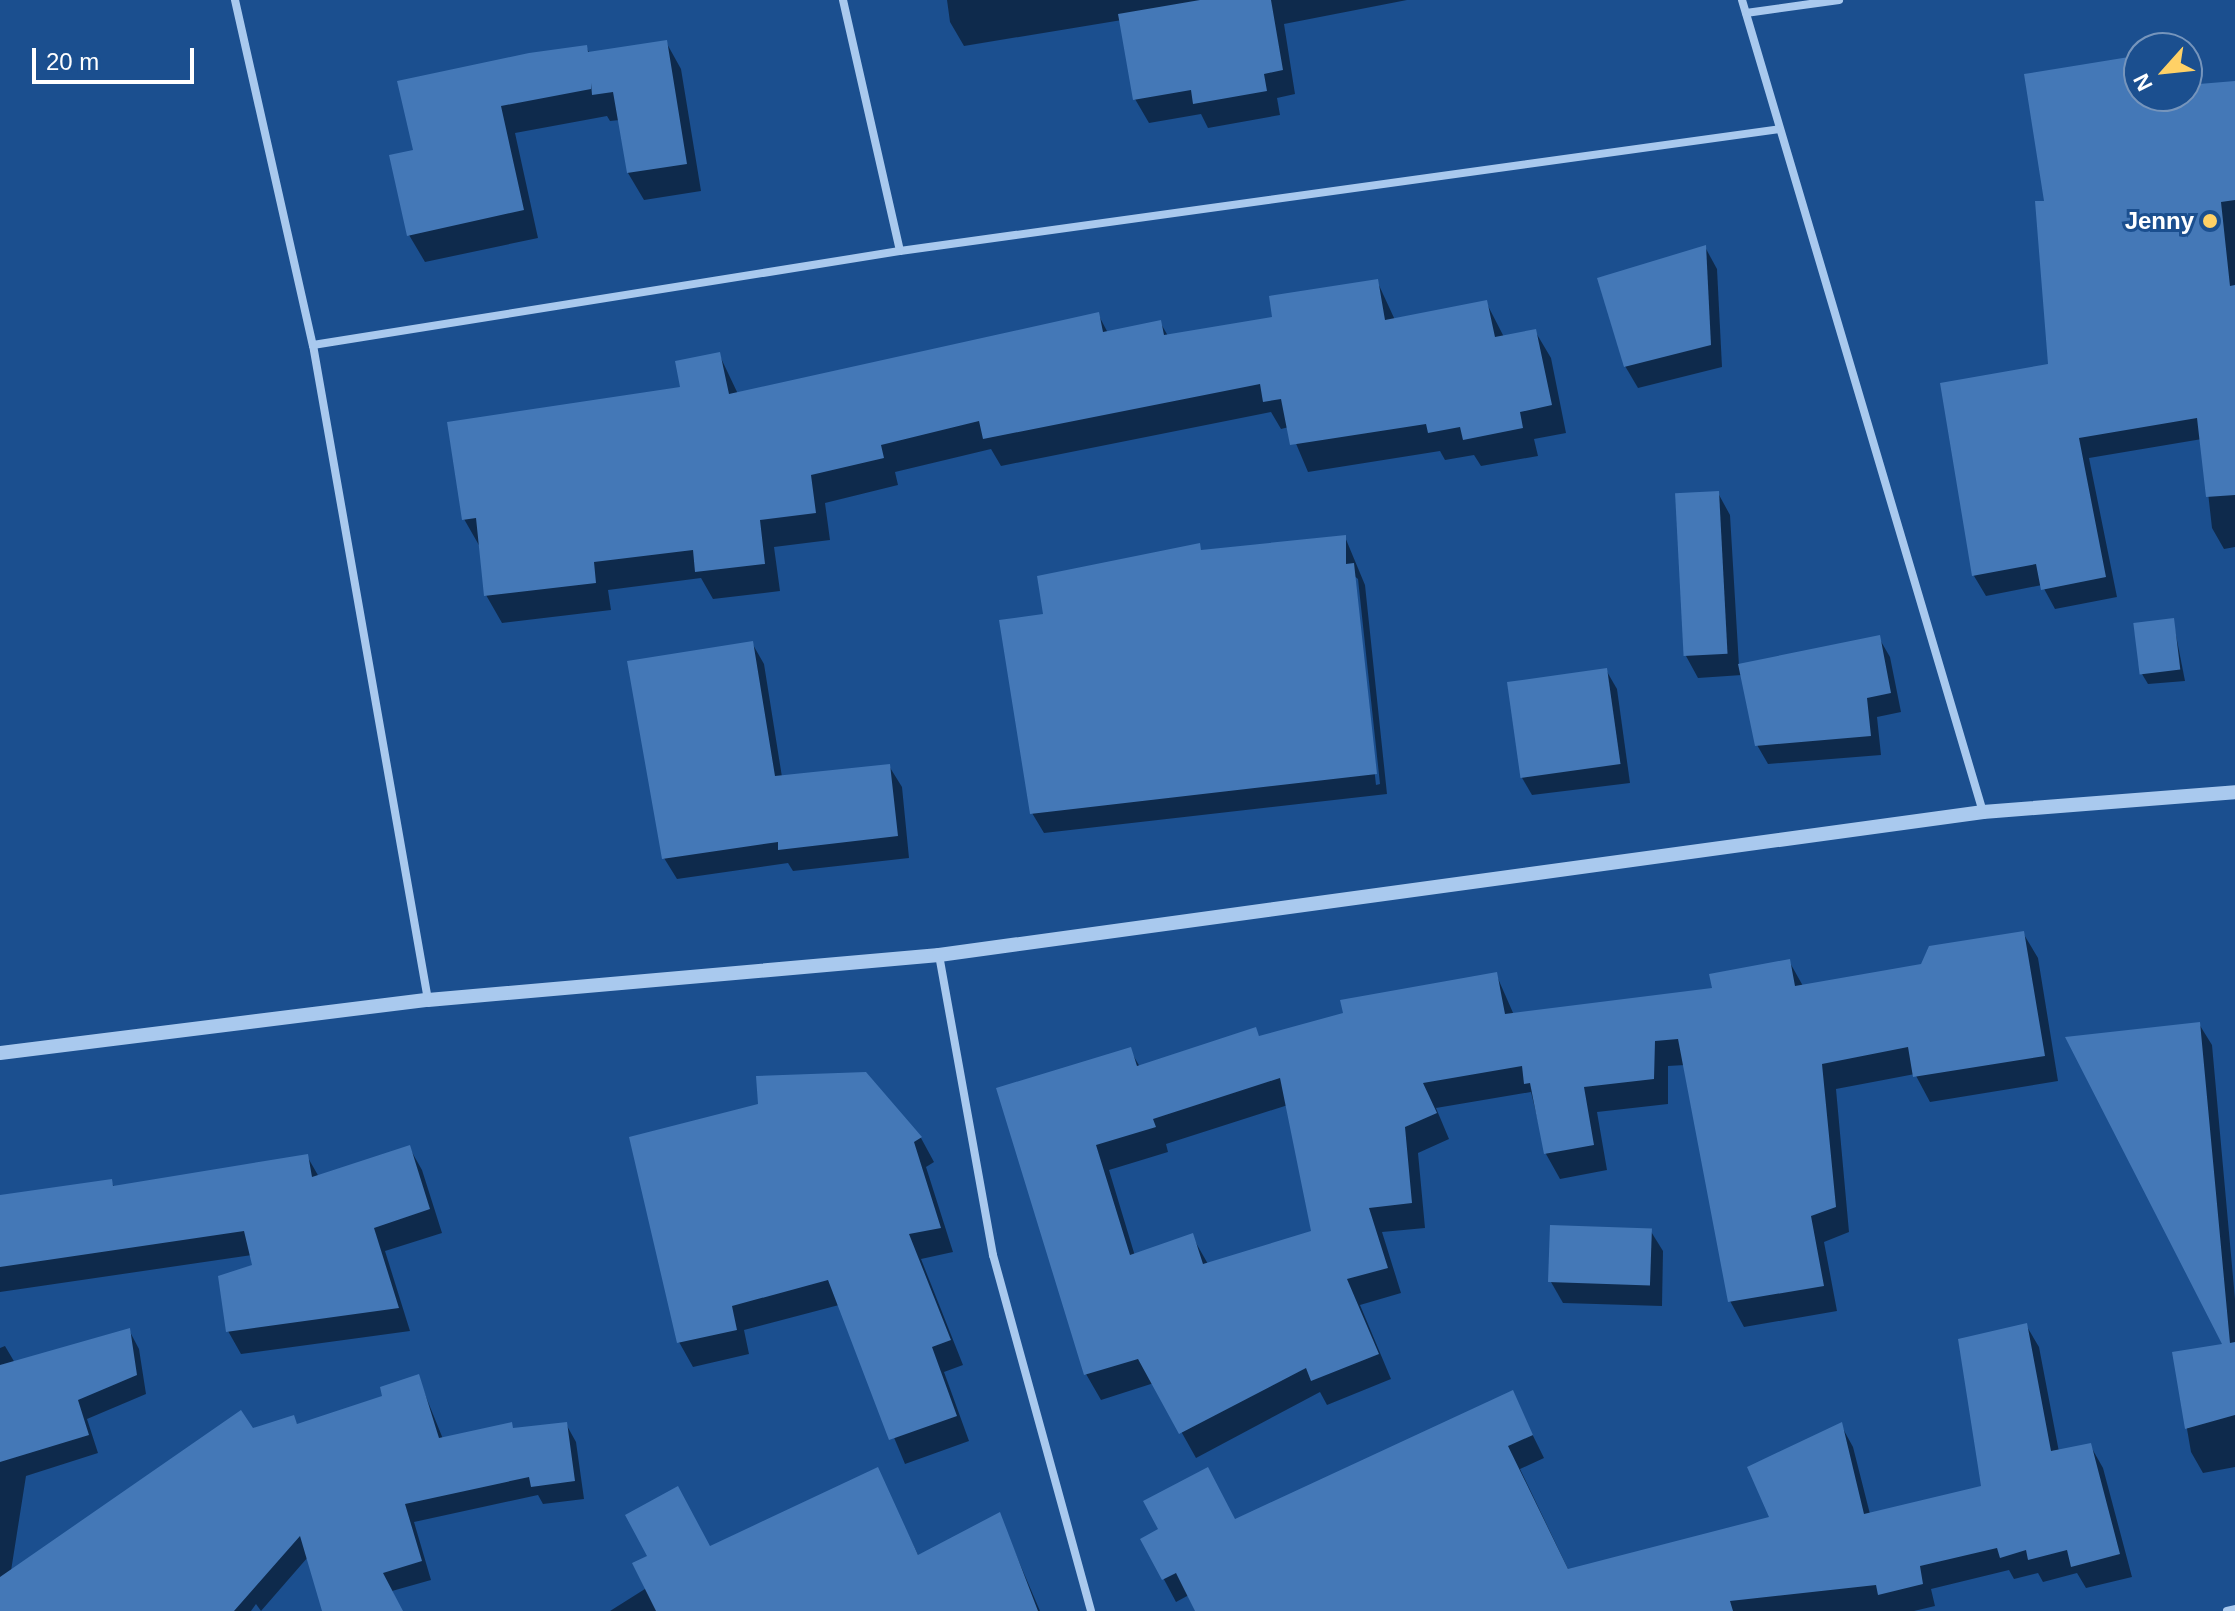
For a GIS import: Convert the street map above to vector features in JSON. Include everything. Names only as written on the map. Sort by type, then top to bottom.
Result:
[{"type":"street","points":[[235,0],[313,345],[428,1000]]},
{"type":"street","points":[[843,0],[900,251]]},
{"type":"street","points":[[1742,0],[1983,812]]},
{"type":"street","points":[[1746,13],[1839,0]]},
{"type":"street","points":[[313,345],[900,251],[1780,129]]},
{"type":"street","points":[[0,1053],[428,1000],[939,955],[1983,812],[2235,792]]},
{"type":"street","points":[[939,955],[993,1255],[1091,1611]]},
{"type":"street","points":[[2227,1611],[2235,1609]]},
{"type":"building","points":[[1200,0],[1271,0],[1283,70],[1264,74],[1267,91],[1193,104],[1191,90],[1133,100],[1118,14]]},
{"type":"building","points":[[667,40],[687,164],[627,173],[613,92],[592,95],[591,83],[591,89],[501,106],[524,210],[407,236],[389,155],[413,150],[397,81],[529,53],[587,45],[588,52]]},
{"type":"building","points":[[2123,58],[2123,112],[2203,112],[2203,84],[2235,81],[2235,200],[2221,202],[2230,286],[2235,285],[2235,495],[2206,497],[2197,418],[2079,438],[2106,577],[2041,590],[2036,564],[1972,576],[1940,383],[2048,364],[2035,201],[2044,201],[2024,74]]},
{"type":"building","points":[[1706,245],[1711,345],[1624,367],[1597,278]]},
{"type":"building","points":[[1378,279],[1385,320],[1487,300],[1495,337],[1536,329],[1552,405],[1520,412],[1523,428],[1463,440],[1460,427],[1428,433],[1426,424],[1290,445],[1281,399],[1263,402],[1260,384],[983,439],[979,421],[881,445],[884,458],[811,475],[816,513],[760,520],[765,564],[695,572],[693,550],[594,562],[596,583],[484,596],[476,518],[462,520],[447,422],[680,387],[675,361],[720,352],[729,394],[1099,312],[1103,332],[1161,320],[1164,335],[1272,317],[1269,296]]},
{"type":"building","points":[[1719,491],[1728,654],[1684,656],[1675,493]]},
{"type":"building","points":[[1346,535],[1346,564],[1354,563],[1377,774],[1030,814],[999,620],[1043,614],[1037,576],[1200,543],[1201,550]]},
{"type":"building","points":[[2174,618],[2180,670],[2140,675],[2133,623]]},
{"type":"building","points":[[1880,635],[1891,693],[1867,698],[1871,736],[1755,746],[1738,664]]},
{"type":"building","points":[[753,641],[775,776],[890,764],[898,836],[778,850],[778,842],[662,859],[627,661]]},
{"type":"building","points":[[1607,668],[1620,764],[1520,778],[1507,682]]},
{"type":"building","points":[[2024,931],[2045,1056],[1913,1077],[1908,1047],[1822,1064],[1836,1207],[1811,1216],[1824,1286],[1728,1302],[1678,1039],[1655,1041],[1654,1079],[1584,1087],[1594,1145],[1544,1154],[1530,1083],[1524,1084],[1522,1066],[1423,1083],[1437,1113],[1405,1127],[1412,1203],[1369,1208],[1388,1268],[1347,1279],[1379,1354],[1311,1381],[1306,1368],[1179,1434],[1138,1359],[1084,1375],[996,1088],[1131,1047],[1137,1066],[1256,1027],[1259,1036],[1343,1013],[1340,1000],[1497,972],[1505,1014],[1712,988],[1709,974],[1790,959],[1795,986],[1921,964],[1929,946]],"holes":[[[1280,1078],[1311,1231],[1203,1264],[1193,1233],[1130,1255],[1096,1145],[1156,1127],[1153,1119]]]},
{"type":"building","points":[[2200,1022],[2230,1343],[2235,1342],[2235,1415],[2185,1429],[2172,1352],[2222,1344],[2065,1037]]},
{"type":"building","points":[[866,1072],[922,1137],[914,1142],[941,1228],[909,1234],[951,1340],[932,1347],[957,1416],[889,1440],[828,1280],[732,1306],[737,1330],[677,1343],[629,1137],[758,1104],[756,1076]]},
{"type":"building","points":[[410,1145],[430,1209],[374,1228],[399,1308],[226,1332],[218,1276],[252,1265],[244,1231],[0,1267],[0,1195],[112,1179],[113,1186],[308,1154],[312,1177]]},
{"type":"building","points":[[1550,1225],[1652,1229],[1650,1286],[1548,1282]]},
{"type":"building","points":[[2027,1323],[2051,1451],[2091,1443],[2120,1554],[2071,1567],[2067,1550],[2028,1560],[2026,1550],[2000,1558],[1997,1548],[1920,1566],[1923,1584],[1878,1595],[1876,1585],[1730,1601],[1733,1611],[1195,1611],[1176,1573],[1162,1580],[1140,1539],[1158,1529],[1143,1501],[1208,1467],[1235,1519],[1513,1390],[1533,1435],[1508,1446],[1568,1569],[1769,1517],[1747,1467],[1842,1422],[1864,1514],[1981,1486],[1958,1339]]},
{"type":"building","points":[[130,1328],[137,1375],[78,1400],[89,1435],[0,1462],[0,1365]]},
{"type":"building","points":[[419,1374],[439,1438],[512,1422],[513,1428],[567,1422],[575,1481],[531,1487],[529,1477],[405,1504],[422,1561],[383,1573],[403,1611],[322,1611],[300,1536],[234,1611],[0,1611],[0,1577],[241,1410],[253,1428],[294,1415],[297,1424],[382,1396],[380,1387]]},
{"type":"building","points":[[878,1467],[918,1555],[1000,1512],[1038,1611],[656,1611],[632,1563],[647,1556],[625,1515],[678,1486],[710,1546]]},
{"type":"place","name":"Jenny","points":[[2210,221]]}]
